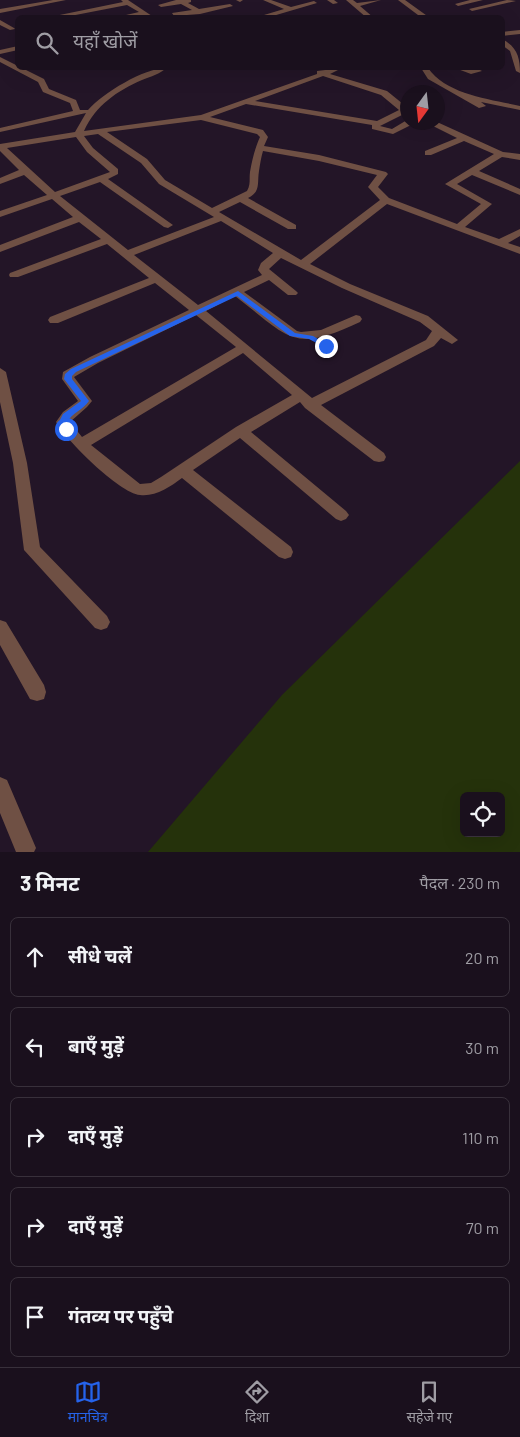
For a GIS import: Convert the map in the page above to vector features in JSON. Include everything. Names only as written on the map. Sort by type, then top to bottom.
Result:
[{"type":"street","points":[[25,0],[38,13]]},
{"type":"street","points":[[0,11],[63,0]]},
{"type":"street","points":[[161,4],[195,0]]},
{"type":"street","points":[[266,0],[290,9]]},
{"type":"street","points":[[349,0],[368,15]]},
{"type":"street","points":[[357,5],[378,0]]},
{"type":"street","points":[[401,0],[423,15]]},
{"type":"street","points":[[458,4],[480,0]]},
{"type":"street","points":[[62,15],[125,1],[147,15]]},
{"type":"street","points":[[181,1],[206,15]]},
{"type":"street","points":[[268,15],[314,3]]},
{"type":"street","points":[[472,9],[511,4]]},
{"type":"street","points":[[174,14],[230,6]]},
{"type":"street","points":[[133,15],[144,13]]},
{"type":"street","points":[[0,32],[12,28],[3,24]]},
{"type":"street","points":[[505,34],[520,32]]},
{"type":"street","points":[[505,43],[516,51],[520,71]]},
{"type":"street","points":[[0,52],[15,49]]},
{"type":"street","points":[[0,59],[15,67]]},
{"type":"street","points":[[20,70],[38,80],[46,90],[73,102],[77,112]]},
{"type":"street","points":[[78,134],[90,110],[102,99],[121,87],[159,70]]},
{"type":"street","points":[[2,145],[202,117],[329,70]]},
{"type":"street","points":[[426,70],[431,77],[482,106]]},
{"type":"street","points":[[465,70],[471,72],[478,71]]},
{"type":"street","points":[[320,73],[384,93],[400,106]]},
{"type":"street","points":[[466,97],[516,107],[520,96]]},
{"type":"street","points":[[246,102],[287,107],[378,124],[400,114]]},
{"type":"street","points":[[0,130],[90,110]]},
{"type":"street","points":[[202,117],[260,132],[264,137],[259,148],[254,174],[255,186],[251,192],[211,212]]},
{"type":"street","points":[[375,127],[393,132],[400,128]]},
{"type":"street","points":[[445,130],[501,154],[520,157]]},
{"type":"street","points":[[101,132],[144,161],[162,182],[211,212],[223,217],[280,254],[301,266],[424,319],[452,340]]},
{"type":"street","points":[[0,214],[102,179],[115,172],[114,169],[90,150],[78,134]]},
{"type":"street","points":[[428,153],[463,138]]},
{"type":"street","points":[[2,145],[25,172],[54,194],[80,218],[132,258],[155,279],[244,347],[306,400],[379,456]]},
{"type":"street","points":[[259,148],[319,158],[382,174],[373,187],[386,200],[520,251]]},
{"type":"street","points":[[459,227],[487,204],[450,184],[501,154]]},
{"type":"street","points":[[471,171],[520,192]]},
{"type":"street","points":[[0,181],[25,172]]},
{"type":"street","points":[[102,179],[168,225]]},
{"type":"street","points":[[241,198],[292,227]]},
{"type":"street","points":[[301,266],[386,200]]},
{"type":"street","points":[[132,258],[223,217]]},
{"type":"street","points":[[0,249],[80,218]]},
{"type":"street","points":[[500,243],[520,232]]},
{"type":"street","points":[[14,275],[108,240]]},
{"type":"street","points":[[280,254],[265,265],[263,270],[292,293]]},
{"type":"street","points":[[269,276],[238,293],[94,360],[68,376],[68,379],[85,401],[82,406],[66,416],[63,422],[66,429],[81,444],[136,488],[144,491],[154,488],[241,431],[430,343],[437,336],[438,330]]},
{"type":"street","points":[[54,320],[155,279]]},
{"type":"street","points":[[238,293],[293,334],[311,338],[326,346]]},
{"type":"street","points":[[311,338],[356,319]]},
{"type":"street","points":[[81,444],[126,419],[244,347]]},
{"type":"street","points":[[0,372],[20,463],[32,550],[101,622]]},
{"type":"street","points":[[241,431],[340,515]]},
{"type":"street","points":[[182,470],[285,552]]},
{"type":"street","points":[[0,628],[37,692]]},
{"type":"street","points":[[0,787],[25,848]]},
{"type":"green space","points":[[520,461],[520,852],[148,852],[282,695]]},
{"type":"route","points":[[66,429],[63,422],[66,416],[82,406],[85,401],[68,379],[68,376],[74,371],[238,293],[293,334],[303,338],[311,338],[326,346]]}]
